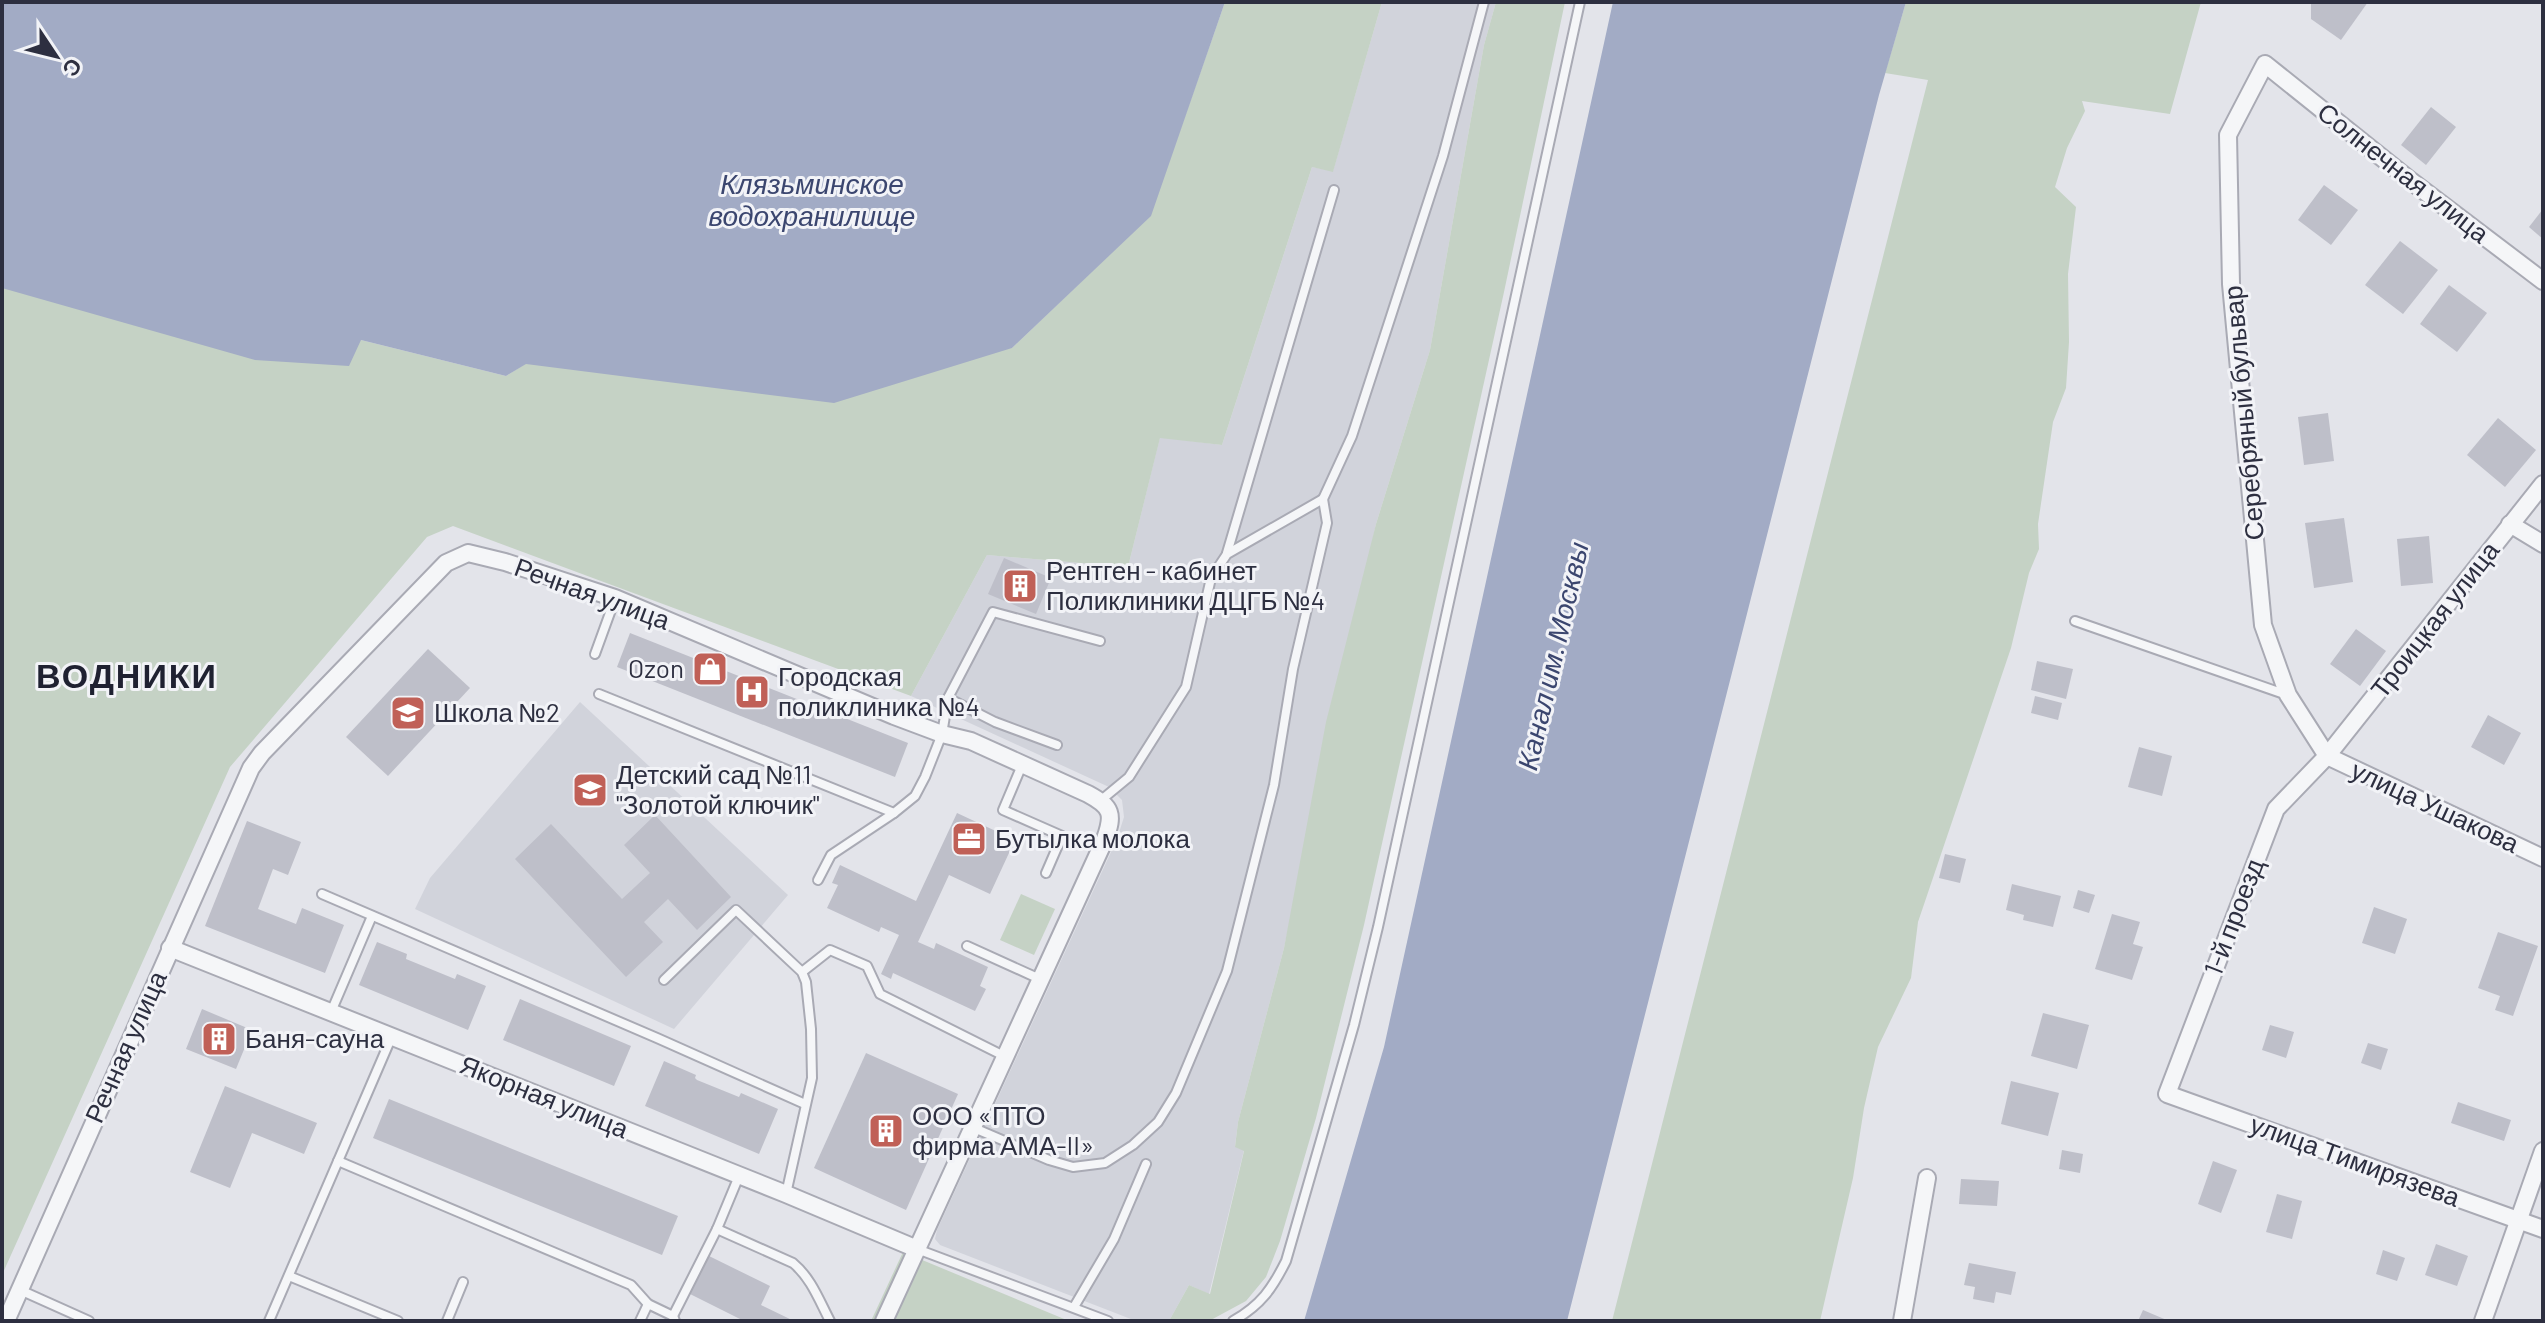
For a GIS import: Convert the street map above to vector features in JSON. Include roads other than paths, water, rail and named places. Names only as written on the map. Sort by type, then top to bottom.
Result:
[{"type":"street","name":"Солнечная улица","points":[[2265,64],[2543,281]]},
{"type":"street","name":"Серебряный бульвар","points":[[2265,64],[2228,135],[2231,284],[2263,625],[2288,695],[2327,756]]},
{"type":"street","name":"Троицкая улица","points":[[2327,756],[2543,484]]},
{"type":"street","points":[[2510,524],[2543,544]]},
{"type":"street","name":"Речная улица","points":[[6,1321],[251,768],[446,563],[468,553],[615,598],[942,734],[971,741],[1100,801]]},
{"type":"street","name":"улица Ушакова","points":[[2327,756],[2543,858]]},
{"type":"street","name":"1-й проезд","points":[[2167,1094],[2276,809],[2327,756]]},
{"type":"street","points":[[884,1321],[1108,831],[1111,822],[1109,810],[1100,801]]},
{"type":"street","name":"Якорная улица","points":[[170,948],[917,1249]]},
{"type":"street","name":"улица Тимирязева","points":[[2167,1094],[2543,1229]]},
{"type":"street","points":[[2483,1321],[2543,1151]]},
{"type":"street","points":[[1902,1321],[1927,1178]]},
{"type":"lane","points":[[974,1128],[1073,1167],[1105,1163],[1133,1145],[1158,1122],[1176,1093],[1227,971],[1270,801],[1293,669],[1327,523],[1323,499],[1352,436],[1443,156],[1484,2]]},
{"type":"lane","points":[[1233,1321],[1252,1310],[1272,1288],[1286,1261],[1354,1025],[1580,2]]},
{"type":"lane","points":[[1100,801],[1129,777],[1186,687],[1211,578],[1227,554],[1334,190]]},
{"type":"lane","points":[[1227,554],[1323,499]]},
{"type":"lane","points":[[595,654],[615,598]]},
{"type":"lane","points":[[818,880],[831,855],[915,796],[942,734],[948,698],[993,612],[1100,641]]},
{"type":"lane","points":[[2075,621],[2288,695]]},
{"type":"lane","points":[[599,694],[894,813]]},
{"type":"lane","points":[[948,698],[995,722],[1057,745]]},
{"type":"lane","points":[[1022,765],[1003,810],[1062,836],[1046,873]]},
{"type":"lane","points":[[322,894],[805,1104]]},
{"type":"lane","points":[[664,980],[736,910],[802,972],[806,982],[812,1078],[786,1194]]},
{"type":"lane","points":[[331,1012],[372,916]]},
{"type":"lane","points":[[967,946],[1042,980]]},
{"type":"lane","points":[[802,972],[830,950],[867,966],[880,994],[1007,1057]]},
{"type":"lane","points":[[269,1321],[392,1036]]},
{"type":"lane","points":[[338,1161],[631,1285],[648,1304],[674,1318],[739,1175]]},
{"type":"lane","points":[[1074,1307],[1114,1239],[1146,1164]]},
{"type":"lane","points":[[717,1229],[793,1263],[809,1279],[830,1321]]},
{"type":"lane","points":[[917,1249],[1108,1321]]},
{"type":"lane","points":[[289,1276],[398,1321]]},
{"type":"lane","points":[[447,1321],[463,1282]]},
{"type":"lane","points":[[20,1290],[89,1321]]},
{"type":"lane","points":[[640,1321],[648,1304]]},
{"type":"water","name":"Клязьминское водохранилище","points":[[2,2],[1225,2],[1151,216],[1012,348],[834,403],[526,364],[506,376],[361,340],[349,366],[255,360],[2,288]]},
{"type":"water","name":"Канал им. Москвы","points":[[1613,2],[1906,2],[1879,95],[1567,1321],[1304,1321],[1384,1047]]},
{"type":"place","name":"Рентген - кабинет Поликлиники ДЦГБ №4","points":[[1020,586]]},
{"type":"place","name":"Ozon","points":[[710,669]]},
{"type":"place","name":"Городская поликлиника №4","points":[[752,692]]},
{"type":"place","name":"Школа №2","points":[[408,713]]},
{"type":"place","name":"Детский сад №11 \"Золотой ключик\"","points":[[590,790]]},
{"type":"place","name":"Бутылка молока","points":[[969,839]]},
{"type":"place","name":"Баня-сауна","points":[[219,1039]]},
{"type":"place","name":"ООО «ПТО фирма АМА-II»","points":[[886,1131]]},
{"type":"district","name":"ВОДНИКИ","points":[[127,676]]}]
